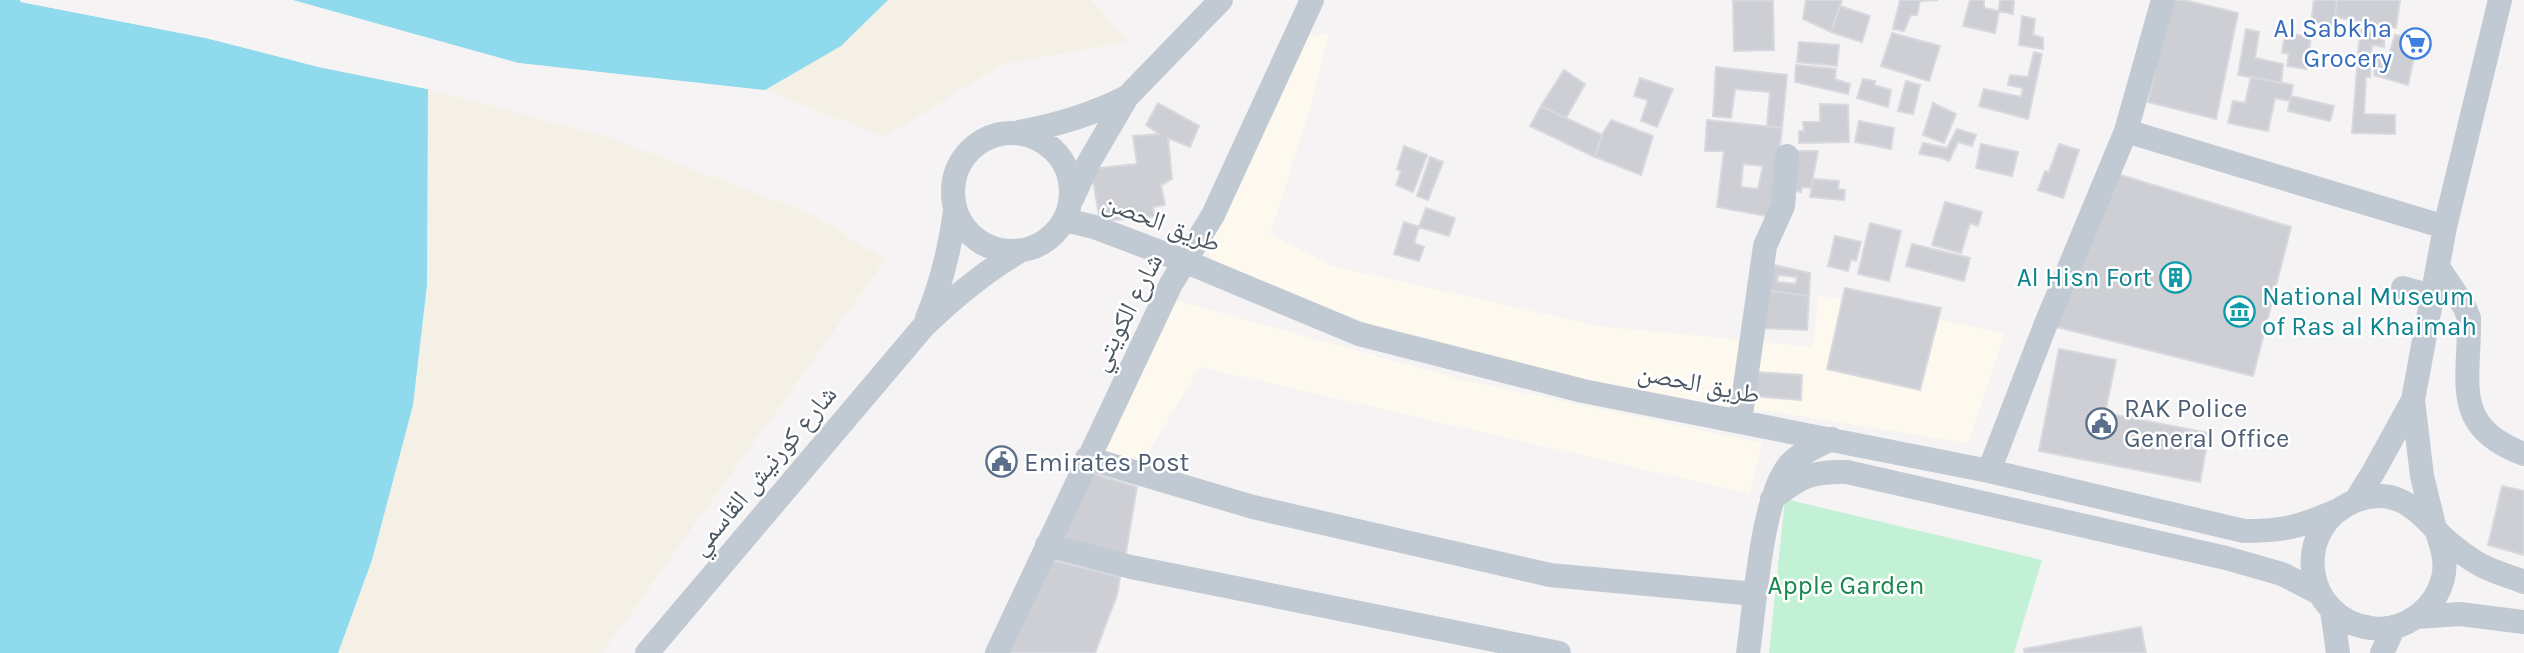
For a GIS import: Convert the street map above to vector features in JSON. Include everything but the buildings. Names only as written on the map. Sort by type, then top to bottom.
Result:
[{"type":"street","points":[[1127,97],[1094,114],[1058,125],[988,138],[970,150],[958,168],[953,189],[955,211],[969,234],[992,248],[1020,251],[1038,246],[1054,235],[1100,143],[1127,97],[1221,0]]},
{"type":"street","name":"شارع الكويتي","points":[[997,653],[1171,284],[1213,215],[1312,0]]},
{"type":"street","points":[[1989,471],[2045,326],[2126,131],[2162,0]]},
{"type":"street","points":[[2417,617],[2434,600],[2443,578],[2445,554],[2421,476],[2413,400],[2445,227],[2500,0]]},
{"type":"street","points":[[2126,131],[2445,227]]},
{"type":"street","points":[[1009,133],[1030,136],[1048,146],[1062,161],[1070,181],[1068,211]]},
{"type":"street","points":[[1740,421],[1765,246],[1783,206],[1787,156]]},
{"type":"street","name":"شارع كورنيش القاسمي","points":[[924,326],[947,262],[955,211]]},
{"type":"street","name":"طريق الحصن","points":[[1068,211],[1094,227],[1184,261],[1359,334],[1583,391],[1989,471],[2244,531],[2299,527],[2346,505]]},
{"type":"street","name":"شارع كورنيش القاسمي","points":[[648,653],[924,326],[990,268],[1020,251]]},
{"type":"street","points":[[2438,267],[2465,306],[2469,318],[2468,404],[2474,419],[2502,445],[2524,454]]},
{"type":"street","points":[[2403,289],[2432,296]]},
{"type":"street","points":[[2338,653],[2325,602],[2312,571],[2313,549],[2322,528],[2346,505],[2374,471],[2413,400]]},
{"type":"street","points":[[1748,653],[1755,594],[1772,499],[1790,464],[1811,449],[1832,439]]},
{"type":"street","points":[[1087,458],[1253,507],[1550,575],[1755,594]]},
{"type":"street","points":[[1772,499],[1796,480],[1822,471],[1847,472],[2237,561],[2282,574],[2325,602],[2350,623],[2372,629],[2394,627],[2417,617],[2460,614],[2524,622]]},
{"type":"street","points":[[2346,505],[2377,496],[2399,499],[2418,509],[2435,528],[2479,565],[2524,582]]},
{"type":"street","points":[[1047,545],[1131,567],[1477,645],[1559,653]]},
{"type":"street","points":[[2382,653],[2394,627]]},
{"type":"shaded area","points":[[1329,34],[1309,114],[1270,234],[1332,266],[1599,326],[1813,347],[1818,295],[2005,333],[1968,443],[1763,410],[1643,400],[1395,334],[1211,262],[1206,242],[1305,37]]},
{"type":"shaded area","points":[[1167,298],[1467,381],[1762,443],[1750,494],[1200,367],[1142,463],[1098,450]]},
{"type":"green space","name":"Apple Garden","points":[[1785,499],[2042,560],[2014,653],[1769,653]]},
{"type":"sand","points":[[888,0],[1091,0],[1127,41],[1001,65],[885,137],[765,90],[841,46]]},
{"type":"sand","points":[[428,89],[607,137],[813,215],[885,260],[602,653],[338,653],[372,560],[413,405],[427,285]]},
{"type":"water","points":[[0,0],[20,0],[206,38],[319,67],[428,89],[427,285],[413,405],[372,560],[338,653],[0,653]]},
{"type":"water","points":[[293,0],[888,0],[841,46],[765,90],[518,63]]},
{"type":"pier","points":[[20,0],[104,13],[207,35],[320,64],[429,86],[432,90],[319,67],[206,38]]},
{"type":"pier","points":[[290,0],[518,63],[769,91],[764,93],[517,66],[292,3]]},
{"type":"place","name":"Al Sabkha Grocery","points":[[2415,43]]},
{"type":"place","name":"Al Hisn Fort","points":[[2175,277]]},
{"type":"place","name":"National Museum of Ras al Khaimah","points":[[2239,311]]},
{"type":"place","name":"RAK Police General Office","points":[[2101,423]]},
{"type":"place","name":"Emirates Post","points":[[1001,462]]}]
